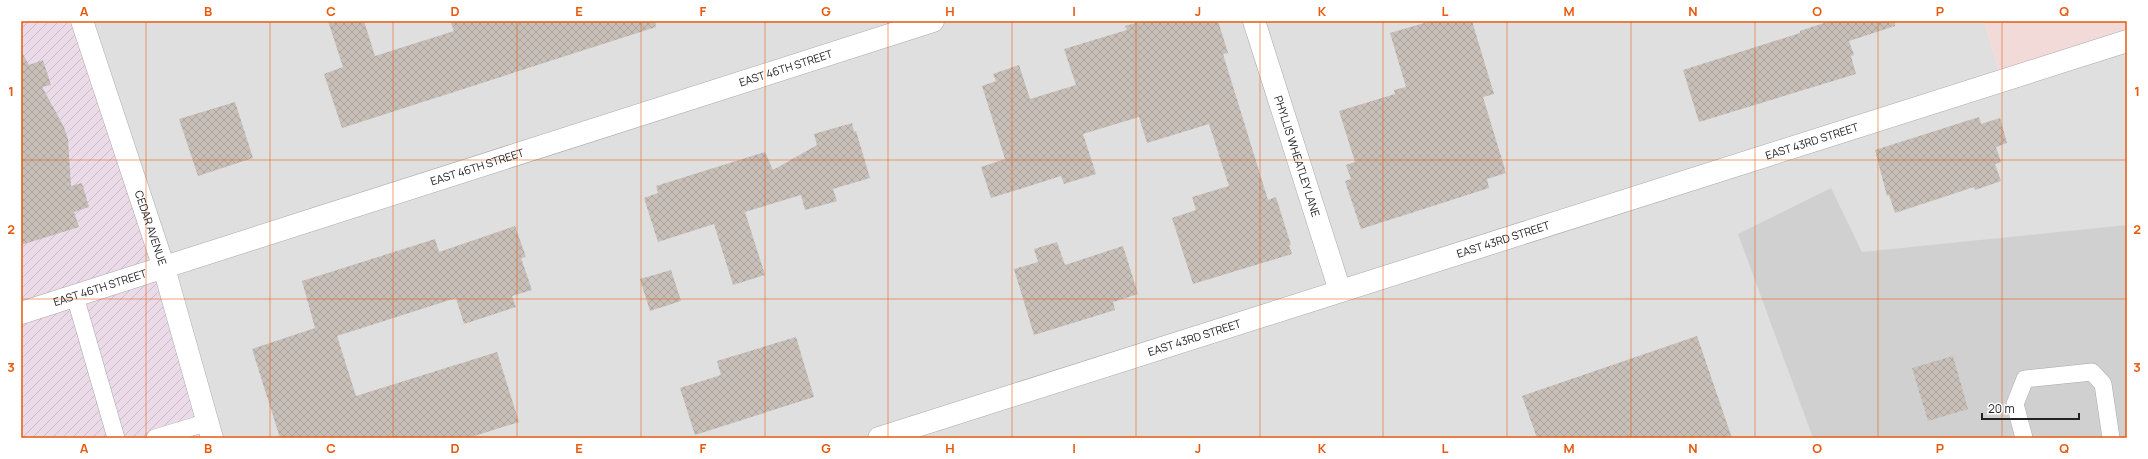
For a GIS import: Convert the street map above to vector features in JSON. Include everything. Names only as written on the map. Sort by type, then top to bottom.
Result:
[{"type":"street","name":"CEDAR AVENUE","points":[[82,21],[164,268],[210,430]]},
{"type":"street","name":"EAST 46TH STREET","points":[[21,313],[933,21]]},
{"type":"street","name":"PHYLLIS WHEATLEY LANE","points":[[1254,21],[1340,291]]},
{"type":"street","name":"EAST 43RD STREET","points":[[879,438],[2127,41]]},
{"type":"lane","points":[[75,296],[116,438]]},
{"type":"lane","points":[[2024,438],[2015,404],[2025,379],[2092,372],[2103,384],[2111,438]]},
{"type":"lane","points":[[155,438],[210,430]]},
{"type":"shaded area","points":[[21,21],[82,21],[212,438],[21,438]]},
{"type":"shaded area","points":[[82,21],[1984,21],[2002,81],[2127,41],[2127,438],[212,438]]},
{"type":"shaded area","points":[[1984,21],[2127,21],[2127,41],[2002,81]]},
{"type":"shaded area","points":[[1831,188],[1862,252],[2127,225],[2127,438],[1813,438],[1738,234]]},
{"type":"building","points":[[328,21],[364,21],[375,56],[454,31],[450,21],[655,21],[656,27],[342,128],[324,74],[343,67]]},
{"type":"building","points":[[1142,21],[1218,21],[1228,53],[1223,54],[1268,200],[1276,197],[1291,245],[1289,245],[1292,254],[1193,284],[1172,218],[1196,210],[1192,197],[1229,186],[1209,124],[1147,143],[1139,117],[1083,134],[1096,174],[1064,184],[1061,176],[991,198],[981,167],[1005,159],[982,86],[996,81],[993,74],[1019,65],[1030,99],[1076,85],[1064,49],[1127,30],[1125,26]]},
{"type":"building","points":[[1431,21],[1472,21],[1494,94],[1483,97],[1506,173],[1487,179],[1489,188],[1361,229],[1345,181],[1351,179],[1346,165],[1355,162],[1339,111],[1395,94],[1394,90],[1406,87],[1390,33]]},
{"type":"building","points":[[1830,21],[1895,21],[1895,26],[1849,41],[1854,55],[1851,56],[1856,74],[1699,122],[1683,70],[1800,33],[1800,31]]},
{"type":"building","points":[[21,51],[29,65],[43,60],[51,85],[42,87],[64,127],[68,139],[71,186],[82,183],[89,207],[74,212],[79,227],[21,245]]},
{"type":"building","points":[[235,102],[253,158],[198,176],[179,119]]},
{"type":"building","points":[[1979,117],[1981,124],[2000,118],[2007,143],[1996,147],[2001,162],[1995,164],[2001,181],[1975,190],[1974,187],[1895,213],[1889,195],[1887,196],[1875,150]]},
{"type":"building","points":[[852,123],[854,132],[856,131],[870,178],[833,189],[837,201],[805,210],[801,195],[745,212],[765,275],[733,285],[714,224],[658,242],[644,198],[658,193],[656,186],[765,152],[773,170],[817,145],[814,134]]},
{"type":"building","points":[[515,226],[526,257],[521,258],[532,290],[512,296],[516,307],[464,324],[456,298],[337,336],[356,396],[497,352],[519,422],[468,438],[280,438],[252,349],[315,328],[302,281],[435,239],[439,252]]},
{"type":"building","points":[[1057,242],[1065,265],[1123,246],[1138,294],[1113,302],[1115,310],[1034,335],[1014,269],[1038,262],[1034,249]]},
{"type":"building","points":[[671,270],[681,301],[650,311],[640,279]]},
{"type":"building","points":[[1697,336],[1732,438],[1537,438],[1522,396]]},
{"type":"building","points":[[796,337],[814,397],[695,435],[680,388],[721,375],[717,361]]},
{"type":"building","points":[[1953,356],[1968,409],[1928,421],[1912,368]]}]
